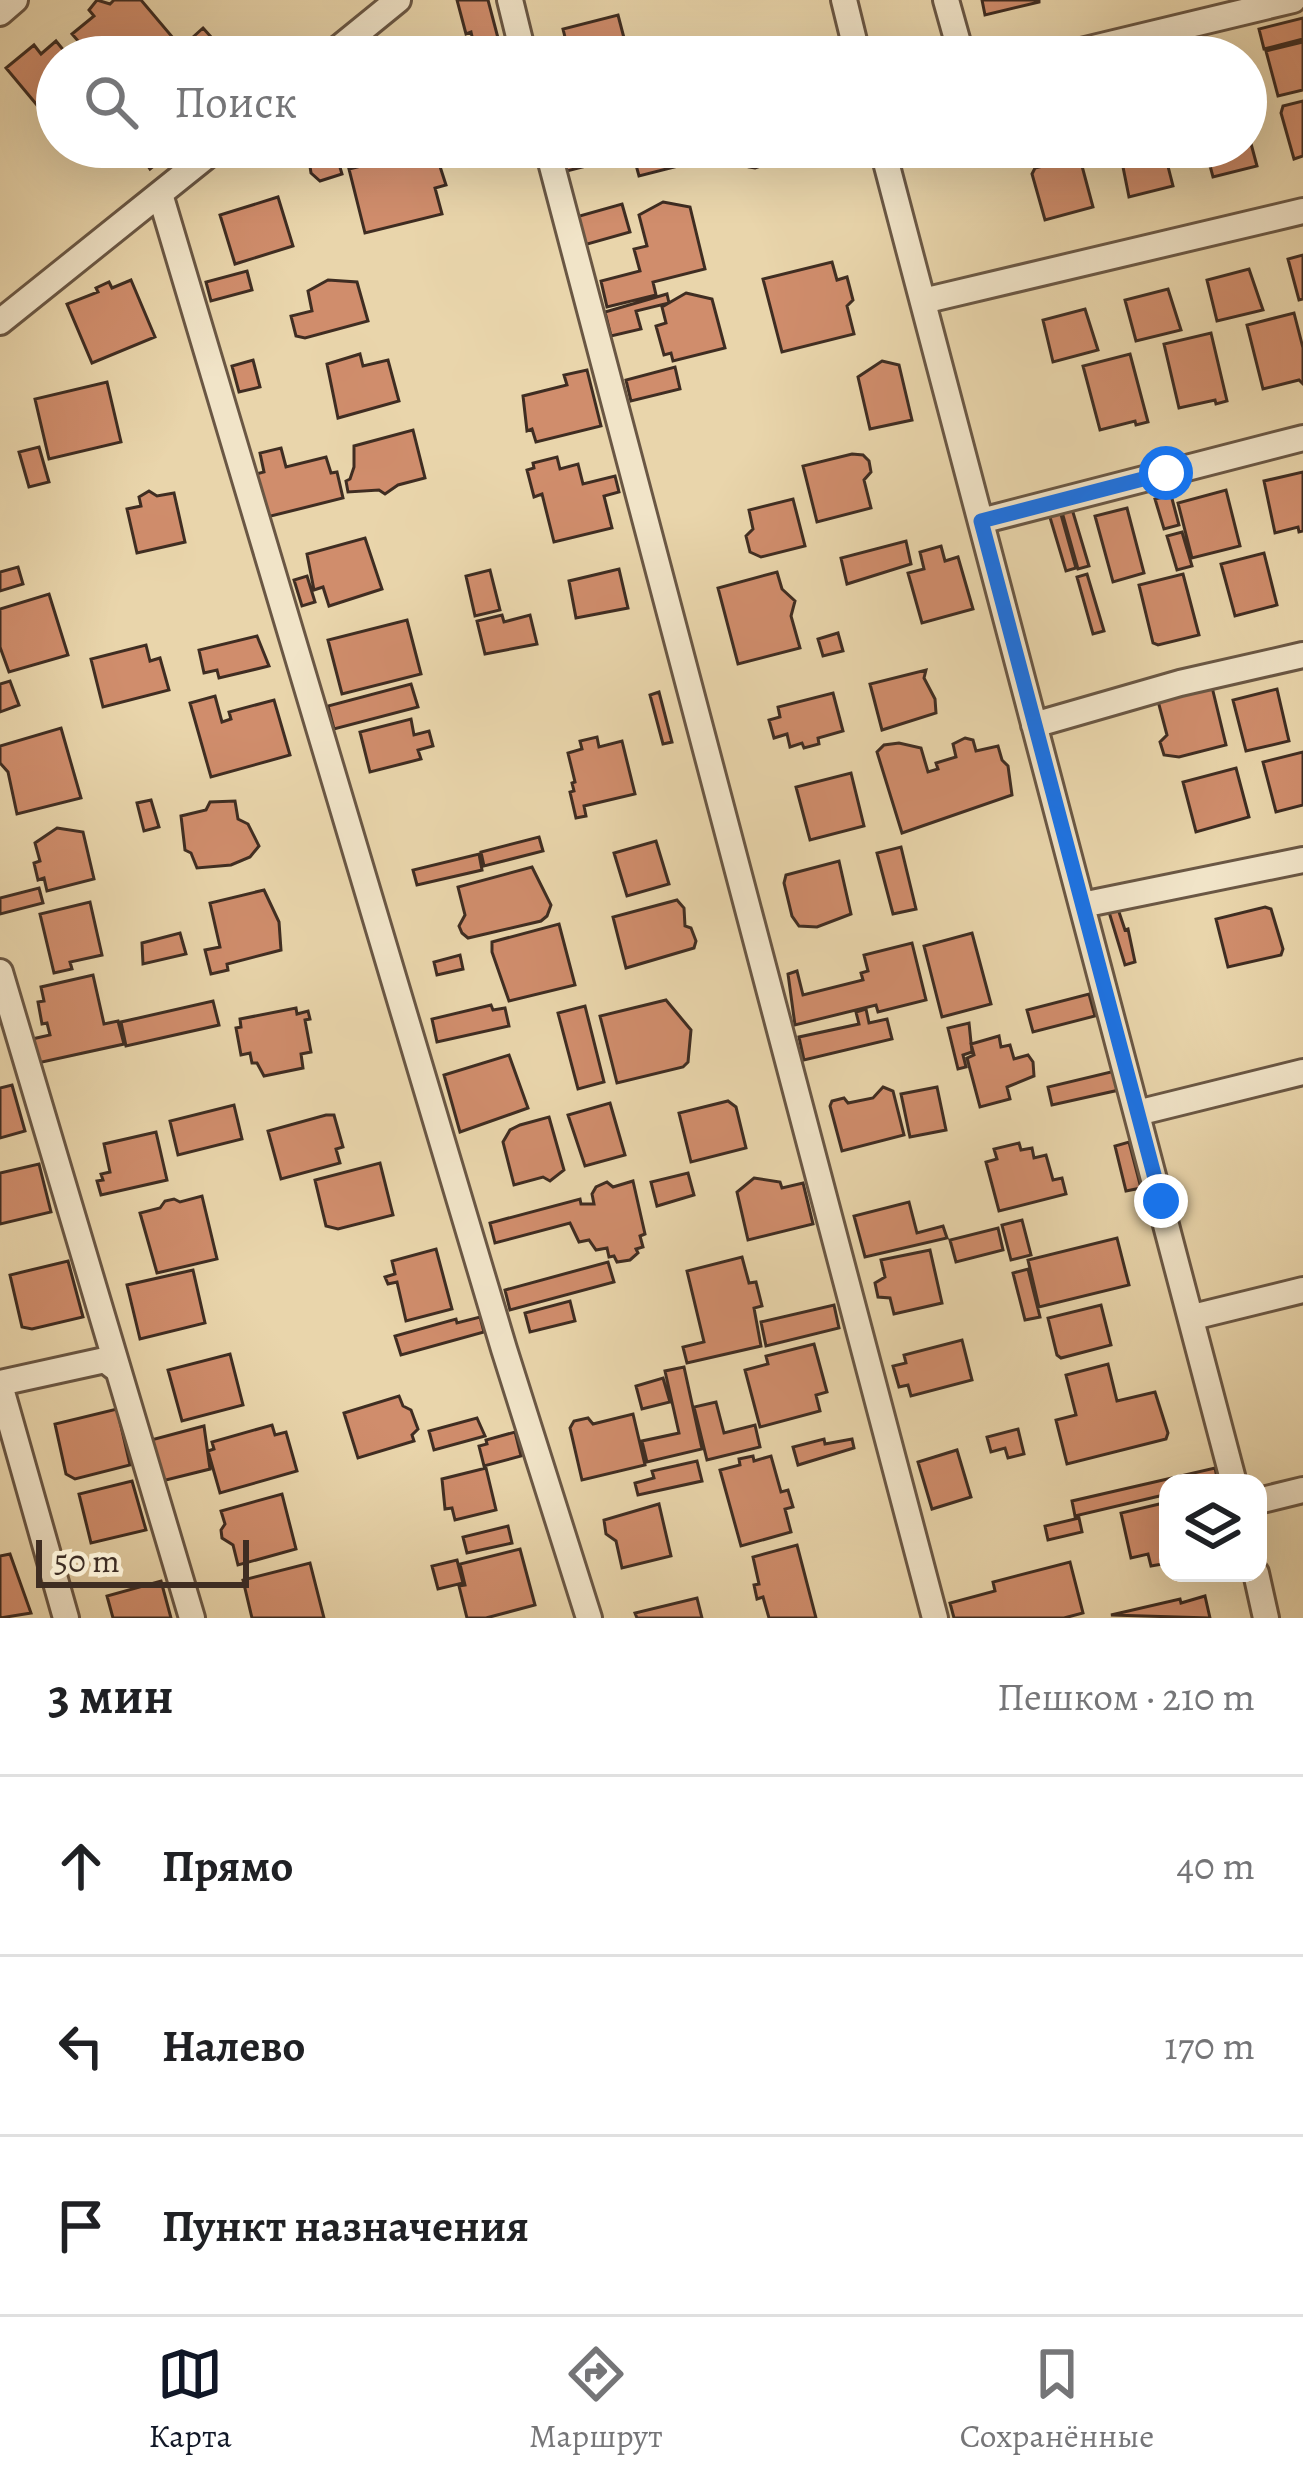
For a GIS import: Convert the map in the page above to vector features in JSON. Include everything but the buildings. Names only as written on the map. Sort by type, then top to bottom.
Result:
[{"type":"street","points":[[0,13],[15,0]]},
{"type":"street","points":[[354,36],[398,0]]},
{"type":"street","points":[[510,0],[519,36]]},
{"type":"street","points":[[844,0],[853,36]]},
{"type":"street","points":[[946,0],[956,36]]},
{"type":"street","points":[[1143,36],[1293,0]]},
{"type":"street","points":[[0,322],[192,168]]},
{"type":"street","points":[[553,168],[935,1618]]},
{"type":"street","points":[[888,168],[1232,1474]]},
{"type":"street","points":[[160,194],[504,1349],[589,1618]]},
{"type":"street","points":[[923,301],[1303,211]]},
{"type":"street","points":[[981,521],[1303,438]]},
{"type":"street","points":[[1034,725],[1180,682],[1303,655]]},
{"type":"street","points":[[1082,905],[1303,860]]},
{"type":"street","points":[[0,972],[192,1618]]},
{"type":"street","points":[[1137,1113],[1303,1072]]},
{"type":"street","points":[[1193,1317],[1303,1290]]},
{"type":"street","points":[[66,1618],[0,1384],[105,1360],[118,1370]]},
{"type":"street","points":[[1267,1499],[1303,1490]]},
{"type":"street","points":[[1258,1582],[1266,1618]]},
{"type":"route","points":[[1161,1201],[981,521],[1166,473]]}]
